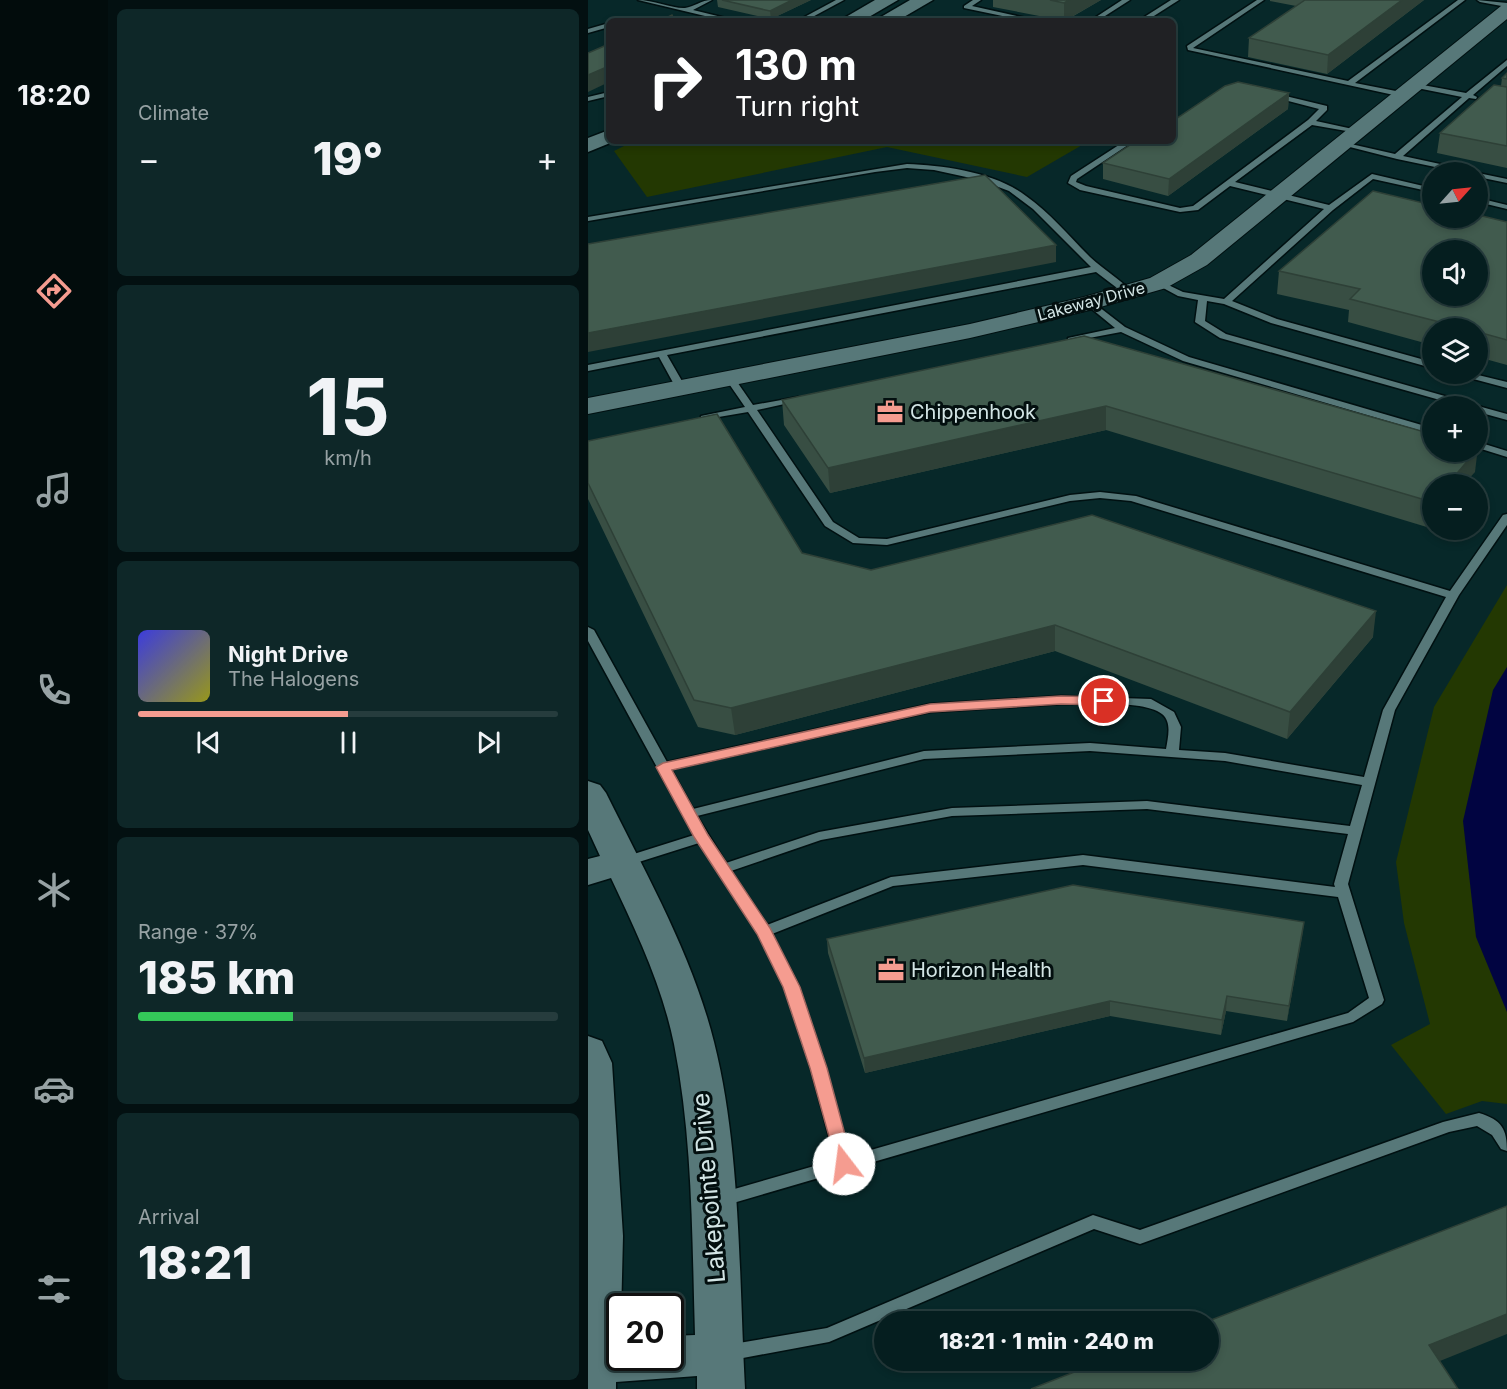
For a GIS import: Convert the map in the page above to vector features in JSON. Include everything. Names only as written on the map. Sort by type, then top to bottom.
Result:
[{"type":"main road","points":[[861,18],[924,0]]},
{"type":"main road","name":"Lakepointe Drive","points":[[588,793],[605,867],[667,956],[694,1042],[710,1138],[721,1371]]},
{"type":"main road","points":[[588,1052],[591,1064],[601,1236],[593,1376],[613,1371]]},
{"type":"main road","points":[[684,1361],[721,1371]]},
{"type":"street","name":"Lakeway Drive","points":[[588,406],[970,331],[1090,303],[1158,283],[1198,260],[1507,10]]},
{"type":"lane","points":[[641,0],[722,18]]},
{"type":"lane","points":[[686,10],[709,0]]},
{"type":"lane","points":[[806,18],[841,0]]},
{"type":"lane","points":[[978,0],[966,7],[1022,18]]},
{"type":"lane","points":[[1104,18],[1099,17],[1127,0]]},
{"type":"lane","points":[[1146,18],[1176,0]]},
{"type":"lane","points":[[1261,0],[1189,47],[1190,49],[1194,52],[1349,84],[1478,98]]},
{"type":"lane","points":[[1349,84],[1462,0]]},
{"type":"lane","points":[[1480,0],[1507,5]]},
{"type":"lane","points":[[888,12],[906,18]]},
{"type":"lane","points":[[588,31],[606,26]]},
{"type":"lane","points":[[1397,157],[1507,62]]},
{"type":"lane","points":[[1125,144],[1074,178],[1072,183],[1083,188],[1180,210],[1195,208],[1311,122],[1324,108],[1263,92]]},
{"type":"lane","points":[[588,99],[606,95]]},
{"type":"lane","points":[[1311,122],[1397,157],[1422,162]]},
{"type":"lane","points":[[588,219],[875,170],[908,166],[934,168],[1005,186],[1023,197],[1096,269],[1128,292]]},
{"type":"lane","points":[[1226,302],[1330,208],[1372,176],[1422,188]]},
{"type":"lane","points":[[1488,177],[1507,181]]},
{"type":"lane","points":[[1229,183],[1330,208]]},
{"type":"lane","points":[[1350,192],[1361,195]]},
{"type":"lane","points":[[1488,202],[1507,207]]},
{"type":"lane","points":[[588,368],[663,356],[1096,269]]},
{"type":"lane","points":[[1158,283],[1180,294],[1226,302],[1274,321],[1422,362]]},
{"type":"lane","points":[[1203,299],[1200,322],[1223,336],[1435,396]]},
{"type":"lane","points":[[1090,303],[1122,329],[1186,359],[1422,428]]},
{"type":"lane","points":[[1064,341],[1122,329]]},
{"type":"lane","points":[[663,356],[681,388]]},
{"type":"lane","points":[[730,378],[829,525],[857,541],[887,542],[1070,498],[1100,495],[1132,498],[1453,595]]},
{"type":"lane","points":[[1488,380],[1507,385]]},
{"type":"lane","points":[[692,421],[808,396]]},
{"type":"lane","points":[[1488,412],[1507,417]]},
{"type":"lane","points":[[1488,448],[1507,454]]},
{"type":"lane","points":[[713,1201],[1353,1017],[1377,1000],[1341,884],[1355,831],[1389,710],[1453,595],[1507,517]]},
{"type":"lane","points":[[588,630],[702,837],[764,932],[792,987],[818,1068],[844,1164]]},
{"type":"lane","points":[[663,767],[930,708],[1061,700],[1147,702],[1168,712],[1175,727],[1172,753]]},
{"type":"lane","points":[[689,814],[924,754],[1090,747],[1226,757],[1369,782]]},
{"type":"lane","points":[[723,869],[819,836],[952,812],[1147,805],[1355,831]]},
{"type":"lane","points":[[605,867],[702,837]]},
{"type":"lane","points":[[764,932],[891,882],[1083,860],[1344,893]]},
{"type":"lane","points":[[721,1371],[830,1335],[1093,1221],[1140,1237],[1448,1126],[1479,1119],[1497,1131],[1507,1145]]},
{"type":"green space","points":[[628,144],[1084,144],[1027,177],[887,147],[647,197],[614,151]]},
{"type":"green space","points":[[1507,585],[1507,1104],[1482,1101],[1446,1114],[1391,1045],[1430,1024],[1404,923],[1396,862],[1434,707]]},
{"type":"shaded area","points":[[1507,667],[1507,1012],[1476,937],[1463,821],[1493,690]]},
{"type":"building","points":[[722,0],[792,0],[770,11]]},
{"type":"building","points":[[1050,0],[1069,0],[1064,3]]},
{"type":"building","points":[[1305,0],[1402,0],[1328,55],[1249,38]]},
{"type":"building","points":[[606,45],[606,67],[588,75],[588,53]]},
{"type":"building","points":[[1238,82],[1289,93],[1169,179],[1103,163],[1132,144],[1176,144],[1176,119],[1225,86]]},
{"type":"building","points":[[1494,85],[1507,87],[1507,146],[1440,133]]},
{"type":"building","points":[[985,175],[1056,245],[588,333],[588,244]]},
{"type":"building","points":[[1373,191],[1422,203],[1422,228],[1488,228],[1488,217],[1507,222],[1507,340],[1488,335],[1488,318],[1424,318],[1350,299],[1360,289],[1279,271]]},
{"type":"building","points":[[1084,336],[1422,431],[1422,462],[1467,462],[1456,474],[1422,474],[1422,499],[1106,406],[828,468],[782,400]]},
{"type":"building","points":[[717,414],[802,553],[871,570],[1092,515],[1376,611],[1290,712],[1055,625],[731,708],[694,700],[588,483],[588,441]]},
{"type":"building","points":[[1073,885],[1304,922],[1289,1006],[1227,996],[1222,1020],[1110,1001],[864,1058],[827,939]]},
{"type":"building","points":[[1507,1206],[1507,1314],[1429,1345],[1458,1389],[1031,1389],[1077,1371],[1219,1371],[1219,1317]]},
{"type":"place","name":"Chippenhook","points":[[890,412]]},
{"type":"place","name":"Horizon Health","points":[[891,970]]},
{"type":"route","points":[[844,1164],[818,1068],[792,987],[764,932],[702,837],[663,767],[930,708],[1061,700],[1104,701]]}]
